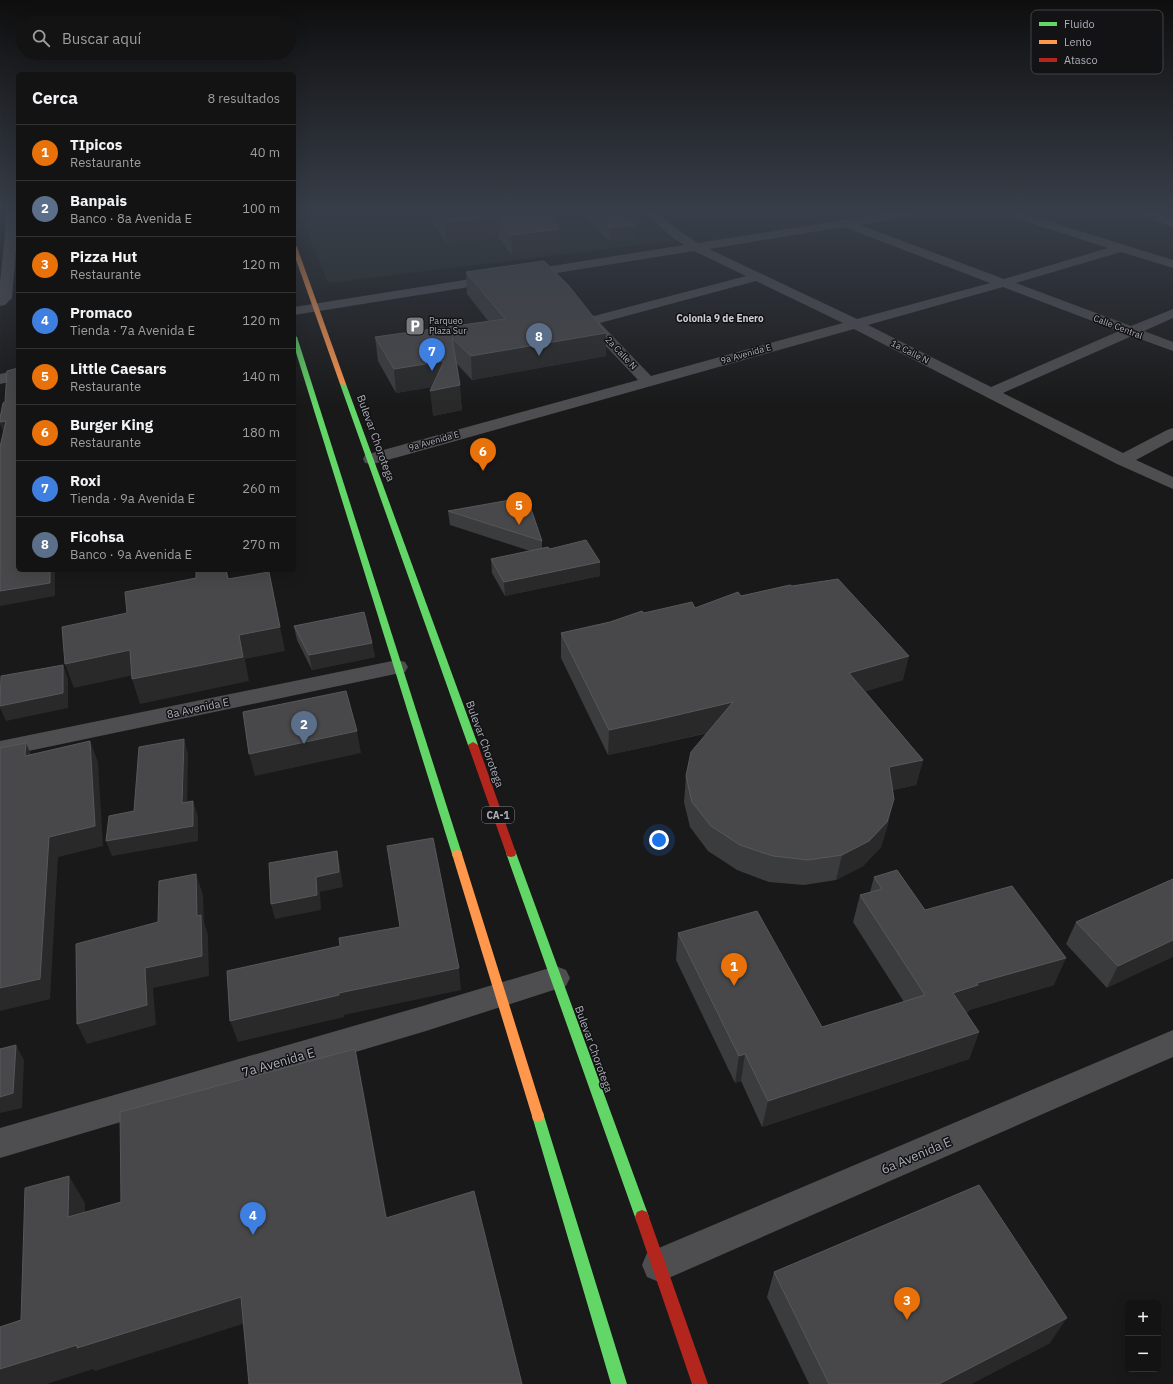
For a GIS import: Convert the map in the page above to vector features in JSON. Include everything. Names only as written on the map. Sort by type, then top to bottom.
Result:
[{"type":"highway","name":"Bulevar Chorotega","points":[[306,278],[659,1265],[700,1384]]},
{"type":"highway","points":[[296,343],[502,996],[620,1384]]},
{"type":"street","points":[[0,302],[5,298],[5,278]]},
{"type":"street","points":[[296,311],[509,278]]},
{"type":"street","points":[[550,278],[554,282]]},
{"type":"street","points":[[590,320],[756,278]]},
{"type":"street","name":"1a Calle N","points":[[759,278],[855,324],[1173,484]]},
{"type":"street","name":"Calle Central","points":[[989,278],[1173,347]]},
{"type":"street","name":"9a Avenida E","points":[[371,459],[1021,278]]},
{"type":"street","name":"2a Calle N","points":[[575,304],[648,382]]},
{"type":"street","points":[[990,392],[1173,313]]},
{"type":"street","points":[[0,379],[16,375]]},
{"type":"street","points":[[1123,460],[1173,433]]},
{"type":"street","name":"8a Avenida E","points":[[0,749],[397,666]]},
{"type":"street","name":"7a Avenida E","points":[[0,1144],[502,996],[556,978]]},
{"type":"street","name":"6a Avenida E","points":[[659,1265],[1173,1043]]},
{"type":"shaded area","points":[[326,278],[373,278],[328,283]]},
{"type":"building","points":[[471,278],[561,278],[606,333],[471,356],[452,338],[460,385],[430,391],[444,361],[394,369],[375,337],[505,319]]},
{"type":"building","points":[[16,369],[16,572],[50,572],[50,583],[0,591],[0,447],[6,421],[0,422],[0,418],[3,403],[5,402],[7,371]]},
{"type":"building","points":[[527,497],[542,541],[448,511]]},
{"type":"building","points":[[586,540],[600,562],[504,582],[491,559],[548,547],[550,549]]},
{"type":"building","points":[[196,572],[226,572],[228,579],[269,572],[280,627],[239,635],[243,657],[132,679],[130,650],[65,664],[62,627],[127,613],[125,592],[196,578]]},
{"type":"building","points":[[838,579],[909,656],[849,673],[923,760],[889,767],[894,799],[887,822],[869,841],[842,855],[808,860],[773,856],[740,845],[711,826],[692,802],[686,776],[691,752],[733,702],[609,730],[561,633],[610,622],[642,611],[644,613],[692,602],[695,608],[738,592],[741,596],[790,585],[792,586]]},
{"type":"building","points":[[364,612],[372,643],[309,655],[294,626]]},
{"type":"building","points":[[63,665],[63,693],[0,706],[1,676]]},
{"type":"building","points":[[346,691],[357,731],[249,754],[243,712]]},
{"type":"building","points":[[184,739],[182,803],[193,801],[193,826],[106,841],[109,816],[134,811],[139,747]]},
{"type":"building","points":[[90,741],[95,826],[49,837],[40,979],[0,988],[0,748],[26,743],[25,756]]},
{"type":"building","points":[[433,838],[459,968],[339,993],[339,995],[230,1021],[227,971],[340,946],[339,938],[400,927],[387,846]]},
{"type":"building","points":[[337,851],[339,872],[316,877],[317,895],[271,904],[269,863]]},
{"type":"building","points":[[897,870],[925,910],[1012,886],[1066,958],[977,983],[978,985],[953,993],[979,1032],[768,1101],[745,1054],[739,1056],[678,933],[757,911],[822,1027],[925,995],[860,895],[882,889],[874,877]]},
{"type":"building","points":[[196,874],[197,916],[201,915],[202,956],[145,968],[147,1005],[77,1024],[76,944],[158,922],[159,881]]},
{"type":"building","points":[[1173,879],[1173,940],[1118,966],[1076,922]]},
{"type":"building","points":[[16,1045],[13,1093],[0,1097],[0,1049]]},
{"type":"building","points":[[355,1049],[386,1218],[474,1191],[522,1384],[249,1384],[241,1297],[77,1348],[77,1345],[0,1369],[0,1327],[21,1320],[25,1188],[69,1176],[68,1217],[121,1202],[120,1112]]},
{"type":"building","points":[[979,1185],[1067,1318],[939,1384],[829,1384],[774,1272]]},
{"type":"traffic: fast","points":[[296,343],[457,854]]},
{"type":"traffic: fast","points":[[343,384],[473,745]]},
{"type":"traffic: fast","points":[[511,853],[642,1217]]},
{"type":"traffic: fast","points":[[538,1116],[619,1384]]},
{"type":"traffic: slow","points":[[305,278],[343,384]]},
{"type":"traffic: slow","points":[[457,854],[538,1116]]},
{"type":"traffic: jam","points":[[473,745],[511,853]]},
{"type":"traffic: jam","points":[[642,1217],[700,1384]]},
{"type":"place","name":"Parqueo Plaza Sur","points":[[415,326]]},
{"type":"place","name":"Ficohsa","points":[[539,356]]},
{"type":"place","name":"Roxi","points":[[432,371]]},
{"type":"place","name":"Burger King","points":[[483,471]]},
{"type":"place","name":"Little Caesars","points":[[519,525]]},
{"type":"place","name":"Banpais","points":[[304,744]]},
{"type":"place","name":"TIpicos","points":[[734,986]]},
{"type":"place","name":"Promaco","points":[[253,1235]]},
{"type":"place","name":"Pizza Hut","points":[[907,1320]]},
{"type":"district","name":"Colonia 9 de Enero","points":[[720,318]]}]
